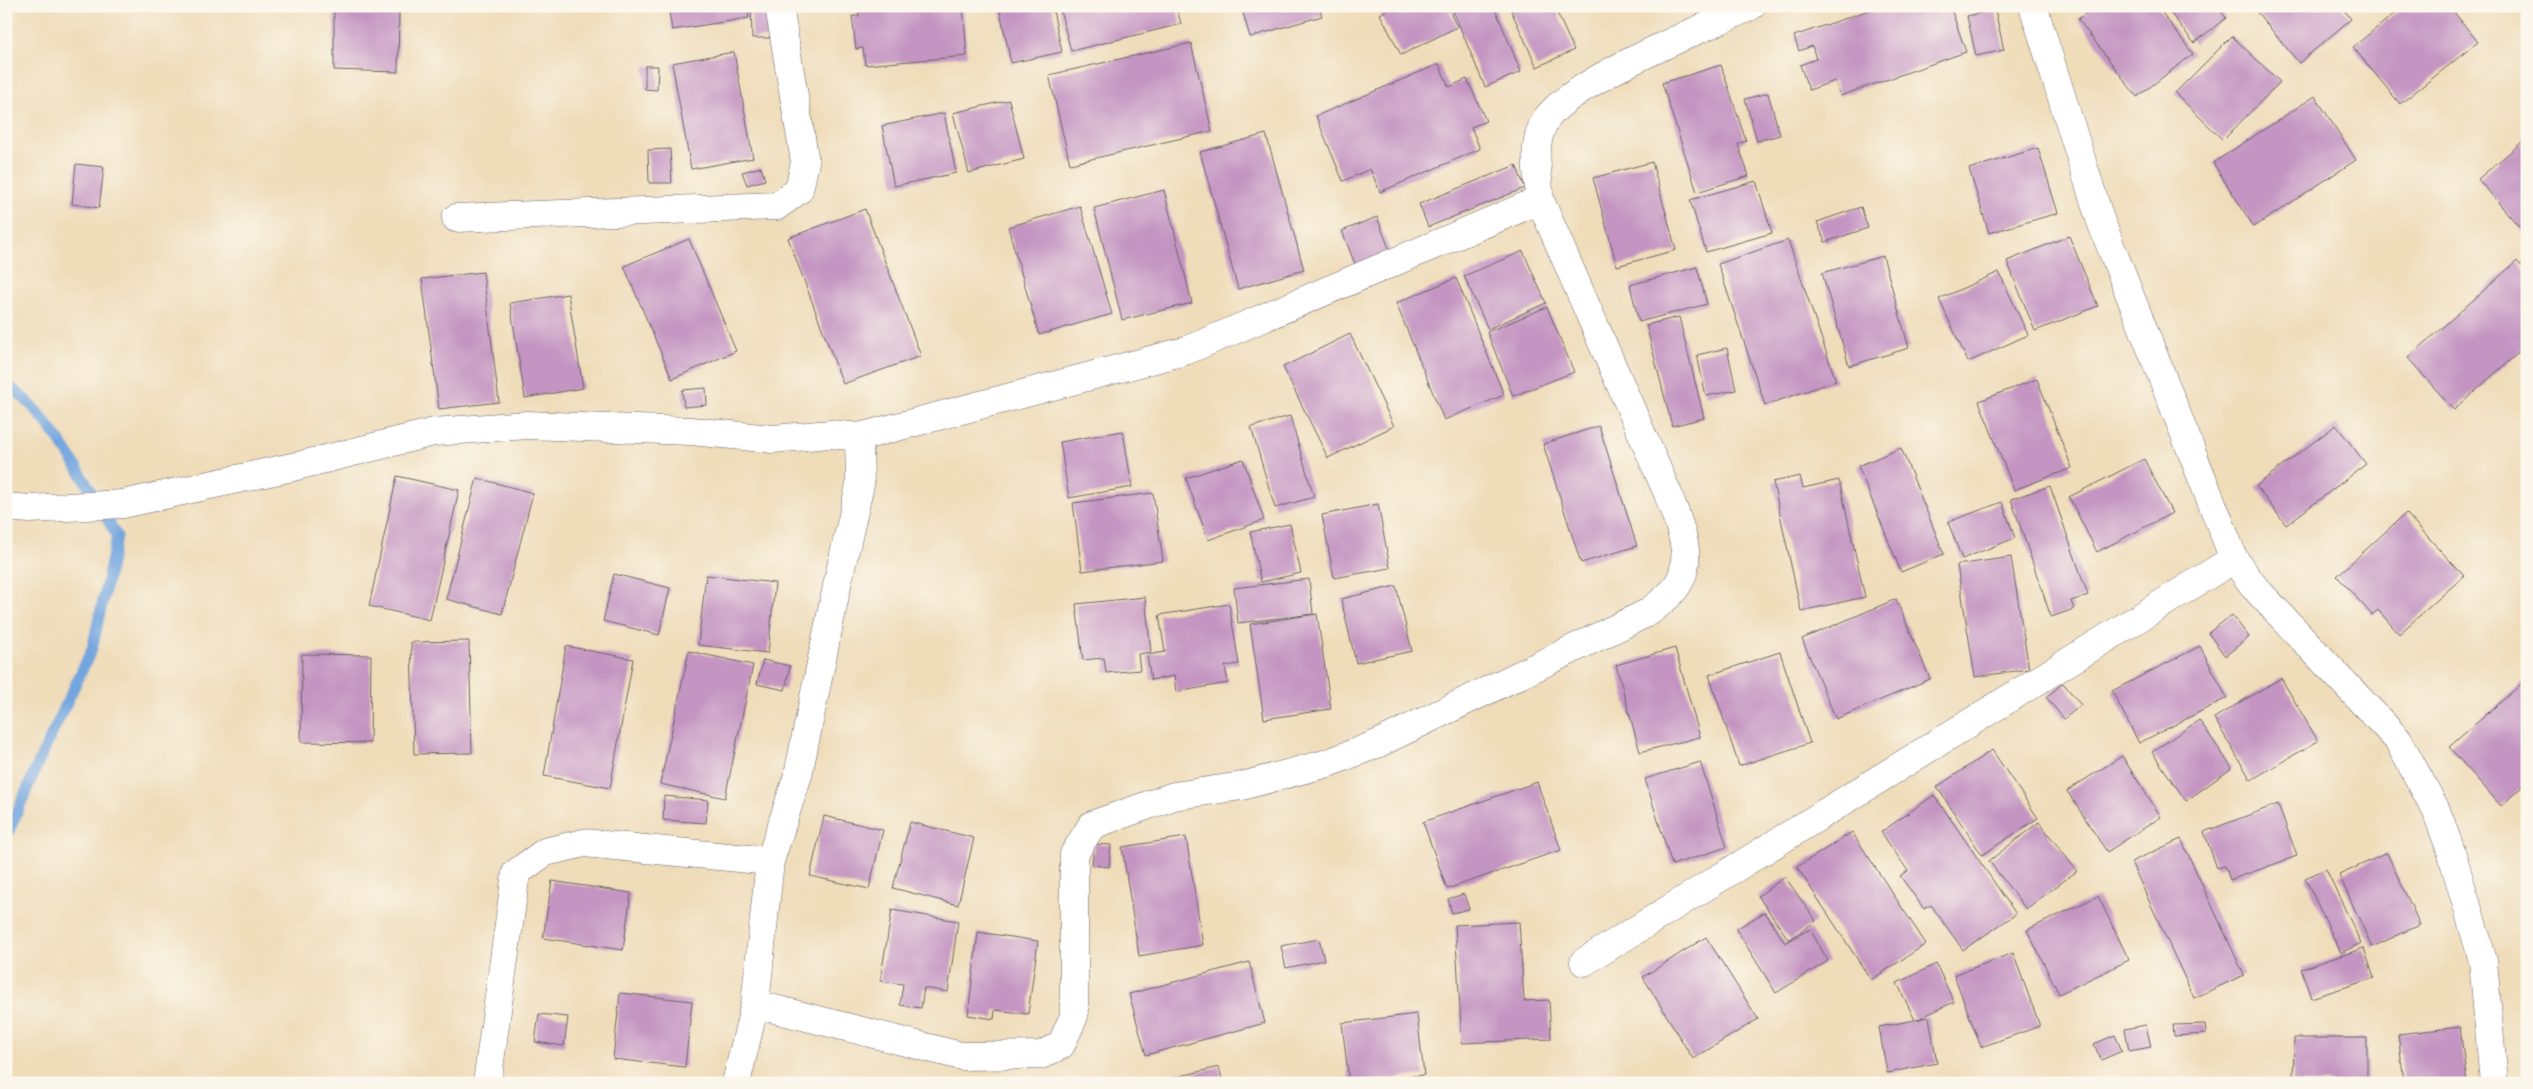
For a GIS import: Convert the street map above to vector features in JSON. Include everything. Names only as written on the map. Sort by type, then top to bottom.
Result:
[{"type":"street","points":[[456,218],[777,206],[799,190],[805,162],[779,6]]},
{"type":"street","points":[[755,1004],[961,1056],[1041,1056],[1061,1045],[1074,1016],[1074,854],[1092,824],[1174,796],[1242,786],[1328,763],[1377,744],[1649,612],[1674,590],[1687,562],[1684,542],[1668,494],[1540,200],[1536,159],[1539,138],[1546,120],[1564,101],[1594,80],[1750,6]]},
{"type":"street","points":[[2033,6],[2101,222],[2234,559],[2255,588],[2398,740],[2436,810],[2451,851],[2483,961],[2494,1083]]},
{"type":"street","points":[[6,507],[30,509],[123,504],[297,466],[434,432],[527,425],[692,431],[773,439],[830,434],[859,437],[1185,352],[1540,200]]},
{"type":"street","points":[[736,1083],[755,1004],[770,861],[798,775],[839,576],[860,485],[859,437]]},
{"type":"street","points":[[1584,962],[2234,559]]},
{"type":"street","points":[[487,1083],[516,873],[545,852],[584,843],[770,861]]},
{"type":"building","points":[[668,6],[747,6],[749,18],[672,30]]},
{"type":"building","points":[[751,6],[768,6],[770,38],[752,38]]},
{"type":"building","points":[[858,6],[963,6],[967,56],[865,65],[863,48],[856,49],[852,16],[859,16]]},
{"type":"building","points":[[999,6],[1052,6],[1062,52],[1011,63]]},
{"type":"building","points":[[1059,6],[1176,6],[1181,24],[1071,51]]},
{"type":"building","points":[[1241,6],[1319,6],[1322,16],[1250,37]]},
{"type":"building","points":[[1395,6],[1447,6],[1457,27],[1401,55],[1380,14]]},
{"type":"building","points":[[1451,6],[1494,6],[1521,72],[1485,87]]},
{"type":"building","points":[[1509,6],[1554,6],[1574,50],[1537,67]]},
{"type":"building","points":[[1881,6],[1950,6],[1966,52],[1840,96],[1835,81],[1809,90],[1800,65],[1816,59],[1812,46],[1799,51],[1794,36]]},
{"type":"building","points":[[2095,6],[2157,6],[2193,54],[2137,97],[2078,19]]},
{"type":"building","points":[[2165,6],[2217,6],[2226,18],[2194,43]]},
{"type":"building","points":[[2252,6],[2341,6],[2351,19],[2299,63]]},
{"type":"building","points":[[2404,6],[2449,6],[2478,42],[2400,104],[2353,47]]},
{"type":"building","points":[[334,8],[399,9],[398,72],[334,70]]},
{"type":"building","points":[[1995,10],[2004,50],[1976,56],[1967,16]]},
{"type":"building","points":[[2232,36],[2280,82],[2223,140],[2175,93]]},
{"type":"building","points":[[1191,43],[1212,131],[1070,164],[1049,75]]},
{"type":"building","points":[[734,52],[753,158],[691,169],[672,63]]},
{"type":"building","points":[[1439,64],[1449,87],[1467,79],[1486,121],[1471,127],[1480,149],[1380,192],[1370,169],[1343,181],[1316,116]]},
{"type":"building","points":[[1721,65],[1746,141],[1738,144],[1749,176],[1697,192],[1662,83]]},
{"type":"building","points":[[645,66],[658,66],[657,90],[645,89]]},
{"type":"building","points":[[1768,93],[1780,135],[1757,141],[1745,99]]},
{"type":"building","points":[[2315,96],[2356,160],[2254,227],[2213,163]]},
{"type":"building","points":[[1009,100],[1024,159],[969,173],[953,113]]},
{"type":"building","points":[[944,113],[956,173],[894,186],[882,126]]},
{"type":"building","points":[[1266,134],[1304,270],[1238,289],[1200,152]]},
{"type":"building","points":[[2527,138],[2527,236],[2478,179]]},
{"type":"building","points":[[2038,148],[2058,213],[1989,233],[1969,169]]},
{"type":"building","points":[[670,149],[672,183],[649,183],[648,150]]},
{"type":"building","points":[[1652,162],[1676,250],[1617,266],[1593,178]]},
{"type":"building","points":[[76,164],[104,167],[99,208],[72,204]]},
{"type":"building","points":[[1516,165],[1525,188],[1428,227],[1419,204]]},
{"type":"building","points":[[761,167],[765,180],[747,185],[742,172]]},
{"type":"building","points":[[1756,181],[1772,233],[1706,252],[1690,200]]},
{"type":"building","points":[[1164,190],[1192,303],[1122,320],[1094,208]]},
{"type":"building","points":[[1080,206],[1112,314],[1039,335],[1008,227]]},
{"type":"building","points":[[1861,207],[1868,228],[1825,242],[1817,222]]},
{"type":"building","points":[[865,209],[921,356],[843,384],[788,238]]},
{"type":"building","points":[[1377,217],[1392,256],[1357,269],[1342,231]]},
{"type":"building","points":[[2069,236],[2098,306],[2035,331],[2007,261]]},
{"type":"building","points":[[689,239],[736,351],[672,379],[624,266]]},
{"type":"building","points":[[1788,240],[1836,381],[1765,405],[1718,264]]},
{"type":"building","points":[[1523,251],[1546,303],[1488,329],[1464,276]]},
{"type":"building","points":[[1883,256],[1909,348],[1849,366],[1822,273]]},
{"type":"building","points":[[2517,261],[2527,272],[2527,345],[2454,410],[2408,358]]},
{"type":"building","points":[[1697,267],[1707,304],[1639,322],[1630,285]]},
{"type":"building","points":[[483,272],[499,402],[439,409],[422,279]]},
{"type":"building","points":[[1999,272],[2028,335],[1968,362],[1939,299]]},
{"type":"building","points":[[1456,278],[1504,395],[1444,420],[1396,303]]},
{"type":"building","points":[[568,294],[583,388],[525,398],[510,303]]},
{"type":"building","points":[[1547,307],[1574,372],[1513,396],[1487,332]]},
{"type":"building","points":[[1679,317],[1704,418],[1672,426],[1646,325]]},
{"type":"building","points":[[1350,334],[1394,426],[1328,458],[1283,367]]},
{"type":"building","points":[[1727,348],[1736,390],[1706,396],[1697,355]]},
{"type":"building","points":[[2037,379],[2072,468],[2014,490],[1979,401]]},
{"type":"building","points":[[706,388],[707,405],[684,407],[682,390]]},
{"type":"building","points":[[1290,416],[1314,497],[1275,508],[1251,427]]},
{"type":"building","points":[[2336,425],[2366,464],[2286,525],[2256,486]]},
{"type":"building","points":[[1599,426],[1637,546],[1581,563],[1543,444]]},
{"type":"building","points":[[1123,431],[1132,487],[1069,498],[1060,442]]},
{"type":"building","points":[[1901,448],[1944,554],[1901,572],[1858,466]]},
{"type":"building","points":[[1243,459],[1264,520],[1208,540],[1186,478]]},
{"type":"building","points":[[2144,459],[2172,513],[2097,552],[2069,497]]},
{"type":"building","points":[[397,476],[459,490],[430,620],[369,606]]},
{"type":"building","points":[[1800,476],[1803,488],[1839,480],[1865,597],[1801,611],[1773,482]]},
{"type":"building","points":[[477,478],[533,493],[502,614],[446,599]]},
{"type":"building","points":[[2050,486],[2088,595],[2071,601],[2074,609],[2051,617],[2011,499]]},
{"type":"building","points":[[1153,493],[1163,561],[1082,571],[1073,503]]},
{"type":"building","points":[[2002,502],[2015,538],[1962,559],[1948,522]]},
{"type":"building","points":[[1378,504],[1390,568],[1334,578],[1322,515]]},
{"type":"building","points":[[2406,513],[2464,576],[2399,634],[2378,610],[2372,615],[2337,576]]},
{"type":"building","points":[[1290,524],[1301,573],[1261,582],[1250,532]]},
{"type":"building","points":[[2011,557],[2029,669],[1975,677],[1957,565]]},
{"type":"building","points":[[614,574],[670,588],[659,635],[603,621]]},
{"type":"building","points":[[706,575],[775,583],[768,653],[698,645]]},
{"type":"building","points":[[1309,579],[1313,614],[1238,623],[1234,588]]},
{"type":"building","points":[[1396,586],[1412,651],[1356,663],[1341,599]]},
{"type":"building","points":[[1145,597],[1151,652],[1138,654],[1140,670],[1106,673],[1104,658],[1083,660],[1076,604]]},
{"type":"building","points":[[1896,599],[1930,679],[1836,719],[1802,639]]},
{"type":"building","points":[[1229,604],[1239,664],[1225,666],[1228,683],[1176,692],[1174,676],[1151,680],[1147,655],[1165,652],[1159,615]]},
{"type":"building","points":[[1317,614],[1331,709],[1264,719],[1250,624]]},
{"type":"building","points":[[2232,615],[2249,637],[2225,656],[2208,633]]},
{"type":"building","points":[[469,641],[472,753],[414,754],[411,642]]},
{"type":"building","points":[[566,646],[633,659],[610,788],[544,776]]},
{"type":"building","points":[[2200,646],[2227,698],[2139,743],[2112,691]]},
{"type":"building","points":[[1675,648],[1700,737],[1640,752],[1616,665]]},
{"type":"building","points":[[689,651],[753,665],[725,798],[660,784]]},
{"type":"building","points":[[1780,652],[1810,743],[1739,766],[1709,675]]},
{"type":"building","points":[[302,654],[371,655],[370,743],[301,742]]},
{"type":"building","points":[[763,660],[790,666],[785,690],[757,684]]},
{"type":"building","points":[[2281,678],[2318,741],[2251,780],[2214,718]]},
{"type":"building","points":[[2527,679],[2527,782],[2501,806],[2449,747]]},
{"type":"building","points":[[2063,683],[2081,705],[2064,719],[2046,697]]},
{"type":"building","points":[[2199,720],[2232,768],[2186,801],[2152,752]]},
{"type":"building","points":[[1992,750],[2038,818],[1982,855],[1937,787]]},
{"type":"building","points":[[2122,756],[2161,817],[2107,852],[2067,791]]},
{"type":"building","points":[[1700,762],[1727,847],[1672,865],[1645,779]]},
{"type":"building","points":[[1537,782],[1561,850],[1447,889],[1423,822]]},
{"type":"building","points":[[1934,795],[2016,914],[1963,950],[1931,905],[1924,909],[1900,876],[1908,871],[1881,832]]},
{"type":"building","points":[[664,796],[708,800],[706,823],[663,820]]},
{"type":"building","points":[[2278,804],[2297,856],[2230,880],[2225,866],[2217,868],[2204,832]]},
{"type":"building","points":[[824,816],[883,830],[869,889],[810,876]]},
{"type":"building","points":[[910,822],[974,838],[958,905],[893,888]]},
{"type":"building","points":[[2039,822],[2077,871],[2026,909],[1989,861]]},
{"type":"building","points":[[1852,832],[1926,944],[1871,980],[1797,867]]},
{"type":"building","points":[[1186,837],[1203,945],[1139,956],[1122,847]]},
{"type":"building","points":[[2181,839],[2244,975],[2194,998],[2131,862]]},
{"type":"building","points":[[1094,844],[1111,845],[1109,867],[1092,865]]},
{"type":"building","points":[[2387,853],[2420,925],[2372,947],[2339,875]]},
{"type":"building","points":[[2326,869],[2361,943],[2341,953],[2305,878]]},
{"type":"building","points":[[1785,877],[1816,921],[1789,940],[1758,896]]},
{"type":"building","points":[[552,881],[631,893],[623,950],[543,938]]},
{"type":"building","points":[[1464,894],[1469,909],[1452,913],[1448,899]]},
{"type":"building","points":[[2098,896],[2129,960],[2059,994],[2027,930]]},
{"type":"building","points":[[892,910],[958,921],[948,992],[924,988],[921,1008],[900,1005],[903,984],[880,981]]},
{"type":"building","points":[[1765,912],[1785,943],[1810,929],[1828,961],[1776,993],[1736,929]]},
{"type":"building","points":[[1519,922],[1524,1001],[1549,1000],[1551,1039],[1462,1043],[1455,925]]},
{"type":"building","points":[[978,932],[1038,941],[1028,1014],[995,1010],[994,1019],[968,1015]]},
{"type":"building","points":[[1706,937],[1758,1019],[1693,1059],[1643,977]]},
{"type":"building","points":[[1319,939],[1324,960],[1286,968],[1281,946]]},
{"type":"building","points":[[2364,948],[2374,978],[2311,998],[2301,969]]},
{"type":"building","points":[[2013,953],[2040,1026],[1981,1047],[1954,975]]},
{"type":"building","points":[[1249,962],[1265,1023],[1146,1055],[1129,994]]},
{"type":"building","points":[[1936,964],[1954,1002],[1916,1020],[1929,1017],[1937,1063],[1887,1073],[1879,1027],[1915,1020],[1897,983]]},
{"type":"building","points":[[620,993],[692,1001],[685,1067],[613,1059]]},
{"type":"building","points":[[539,1014],[568,1017],[564,1046],[535,1042]]},
{"type":"building","points":[[1417,1014],[1424,1075],[1349,1083],[1342,1023]]},
{"type":"building","points":[[2205,1024],[2206,1034],[2174,1036],[2173,1025]]},
{"type":"building","points":[[2146,1025],[2151,1047],[2129,1051],[2125,1029]]},
{"type":"building","points":[[2460,1027],[2467,1083],[2404,1083],[2398,1034]]},
{"type":"building","points":[[2115,1035],[2122,1051],[2101,1060],[2094,1044]]},
{"type":"building","points":[[2294,1038],[2367,1038],[2367,1083],[2293,1083]]},
{"type":"building","points":[[1219,1067],[1223,1083],[1155,1083],[1155,1082]]},
{"type":"waterway","points":[[6,384],[23,397],[54,433],[82,475],[117,536],[92,649],[36,768],[6,838]]}]
